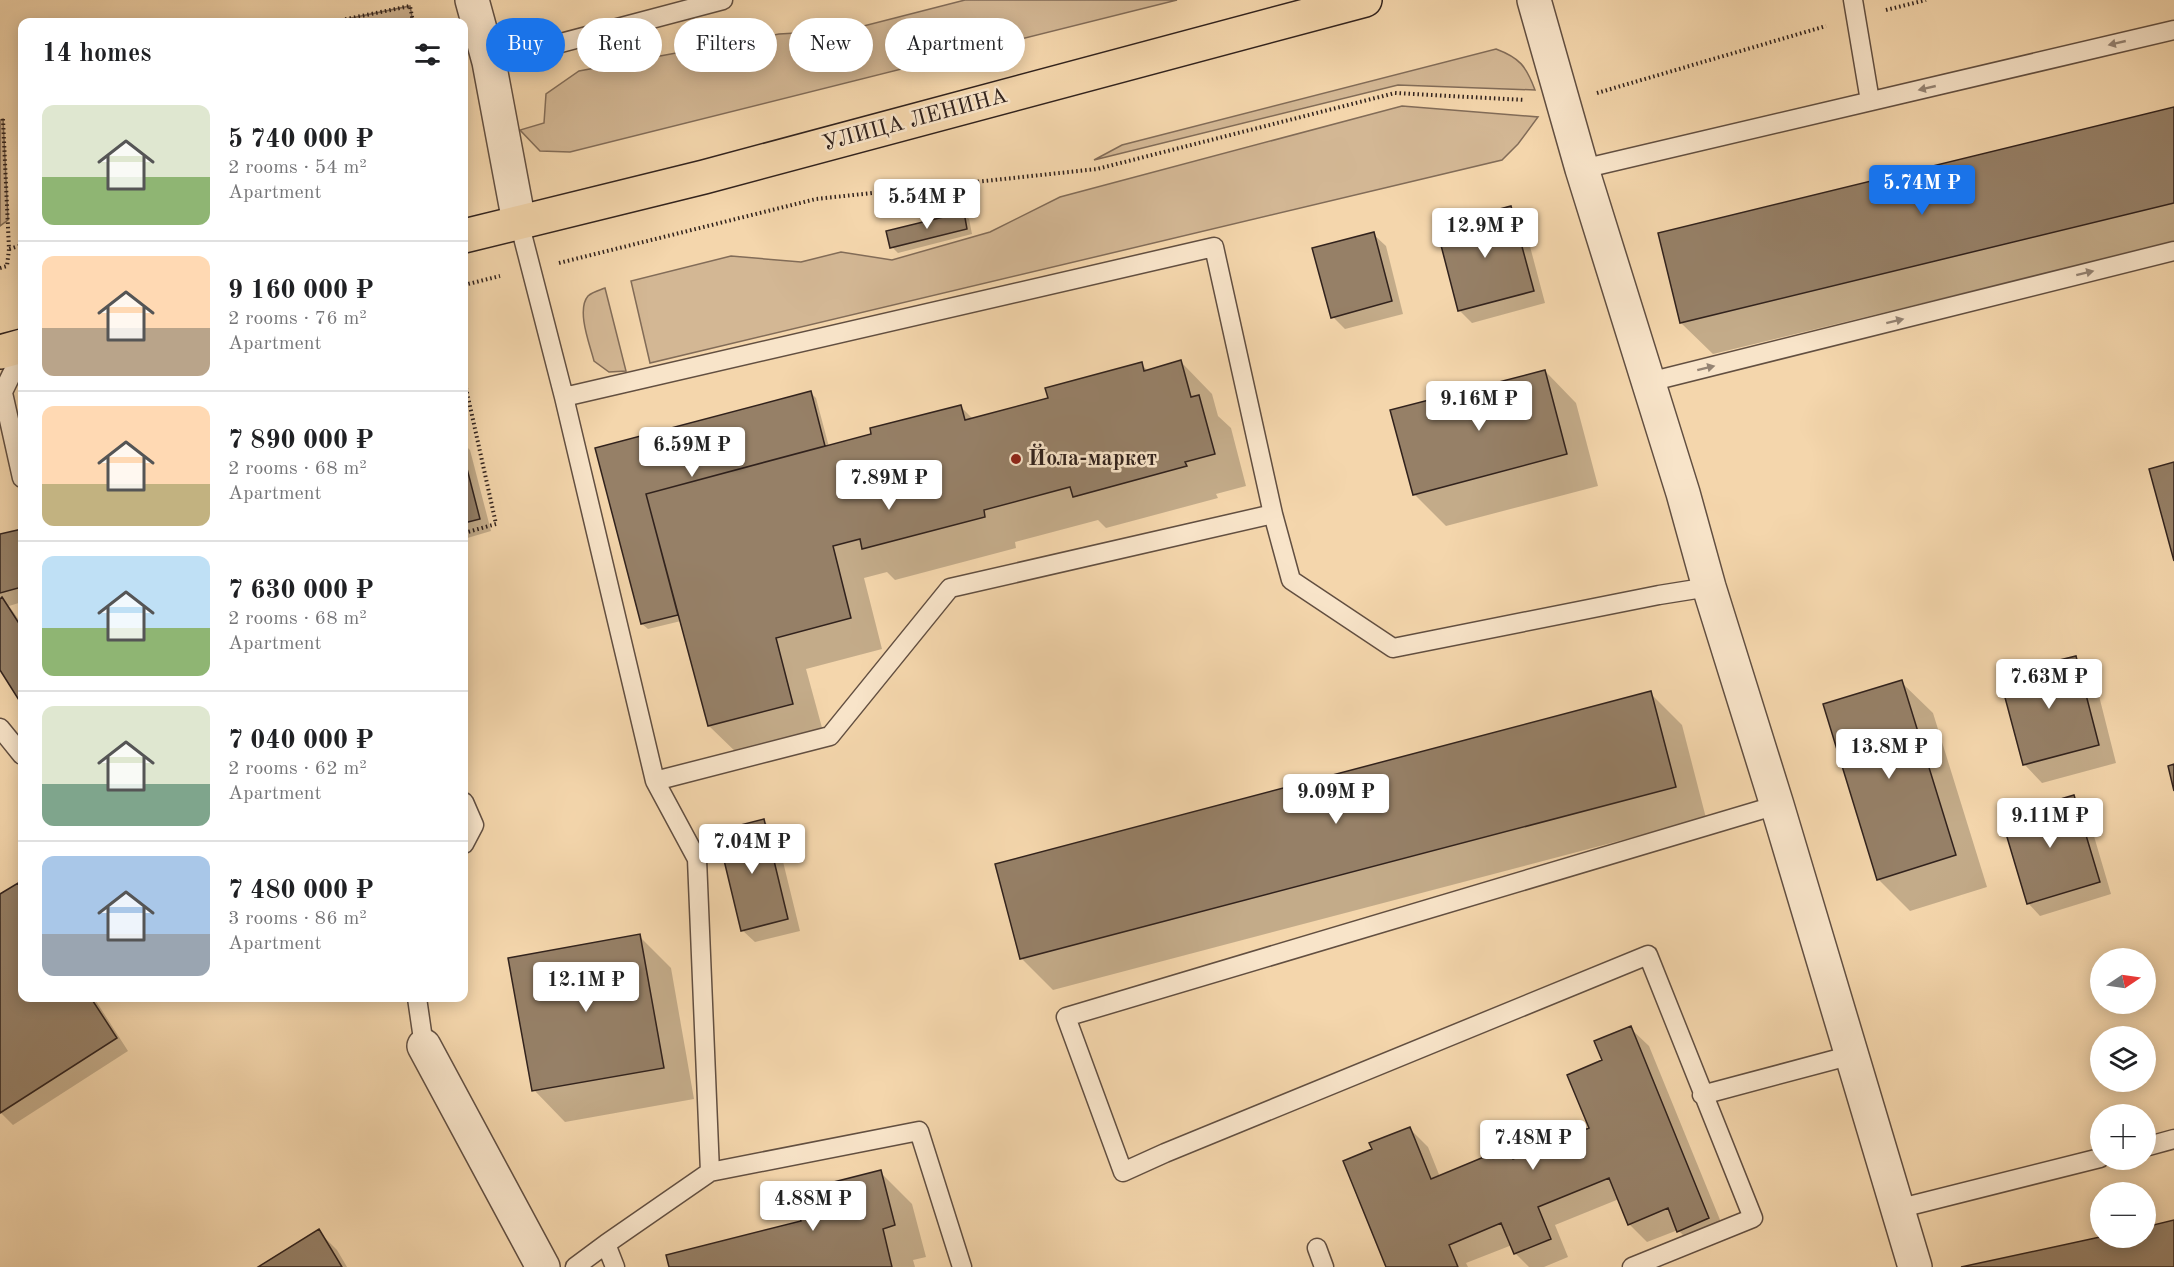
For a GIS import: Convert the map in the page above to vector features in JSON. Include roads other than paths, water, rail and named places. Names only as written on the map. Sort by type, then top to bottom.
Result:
[{"type":"main road","name":"УЛИЦА ЛЕНИНА","points":[[468,235],[704,177],[1365,0]]},
{"type":"main road","points":[[0,352],[18,347]]},
{"type":"street","points":[[472,0],[486,51]]},
{"type":"street","points":[[1534,0],[1582,169],[1649,382],[1915,1267]]},
{"type":"street","points":[[491,72],[519,222]]},
{"type":"street","points":[[424,1046],[543,1267]]},
{"type":"lane","points":[[565,42],[723,0]]},
{"type":"lane","points":[[1854,9],[1870,101]]},
{"type":"lane","points":[[1582,169],[2174,30]]},
{"type":"lane","points":[[519,222],[564,397],[655,781],[697,859],[710,1172]]},
{"type":"lane","points":[[564,397],[1214,247],[1273,514],[1291,580],[1393,648],[1709,587]]},
{"type":"lane","points":[[1649,382],[2174,251]]},
{"type":"lane","points":[[18,361],[1,396],[18,462]]},
{"type":"lane","points":[[655,781],[830,736],[950,588],[1273,514]]},
{"type":"lane","points":[[0,728],[18,750]]},
{"type":"lane","points":[[1632,1267],[1752,1218],[1648,956],[1187,1144],[1124,1172],[1066,1017],[1777,805]]},
{"type":"lane","points":[[468,811],[474,825],[468,836]]},
{"type":"lane","points":[[418,1002],[424,1046]]},
{"type":"lane","points":[[1702,1095],[1852,1055]]},
{"type":"lane","points":[[576,1267],[710,1172],[919,1131],[962,1267]]},
{"type":"lane","points":[[2156,1144],[2174,1140]]},
{"type":"lane","points":[[1897,1209],[2090,1161]]},
{"type":"lane","points":[[606,1244],[615,1267]]},
{"type":"lane","points":[[1317,1248],[1324,1267]]},
{"type":"place","name":"Йола-маркет","points":[[1016,459]]}]
